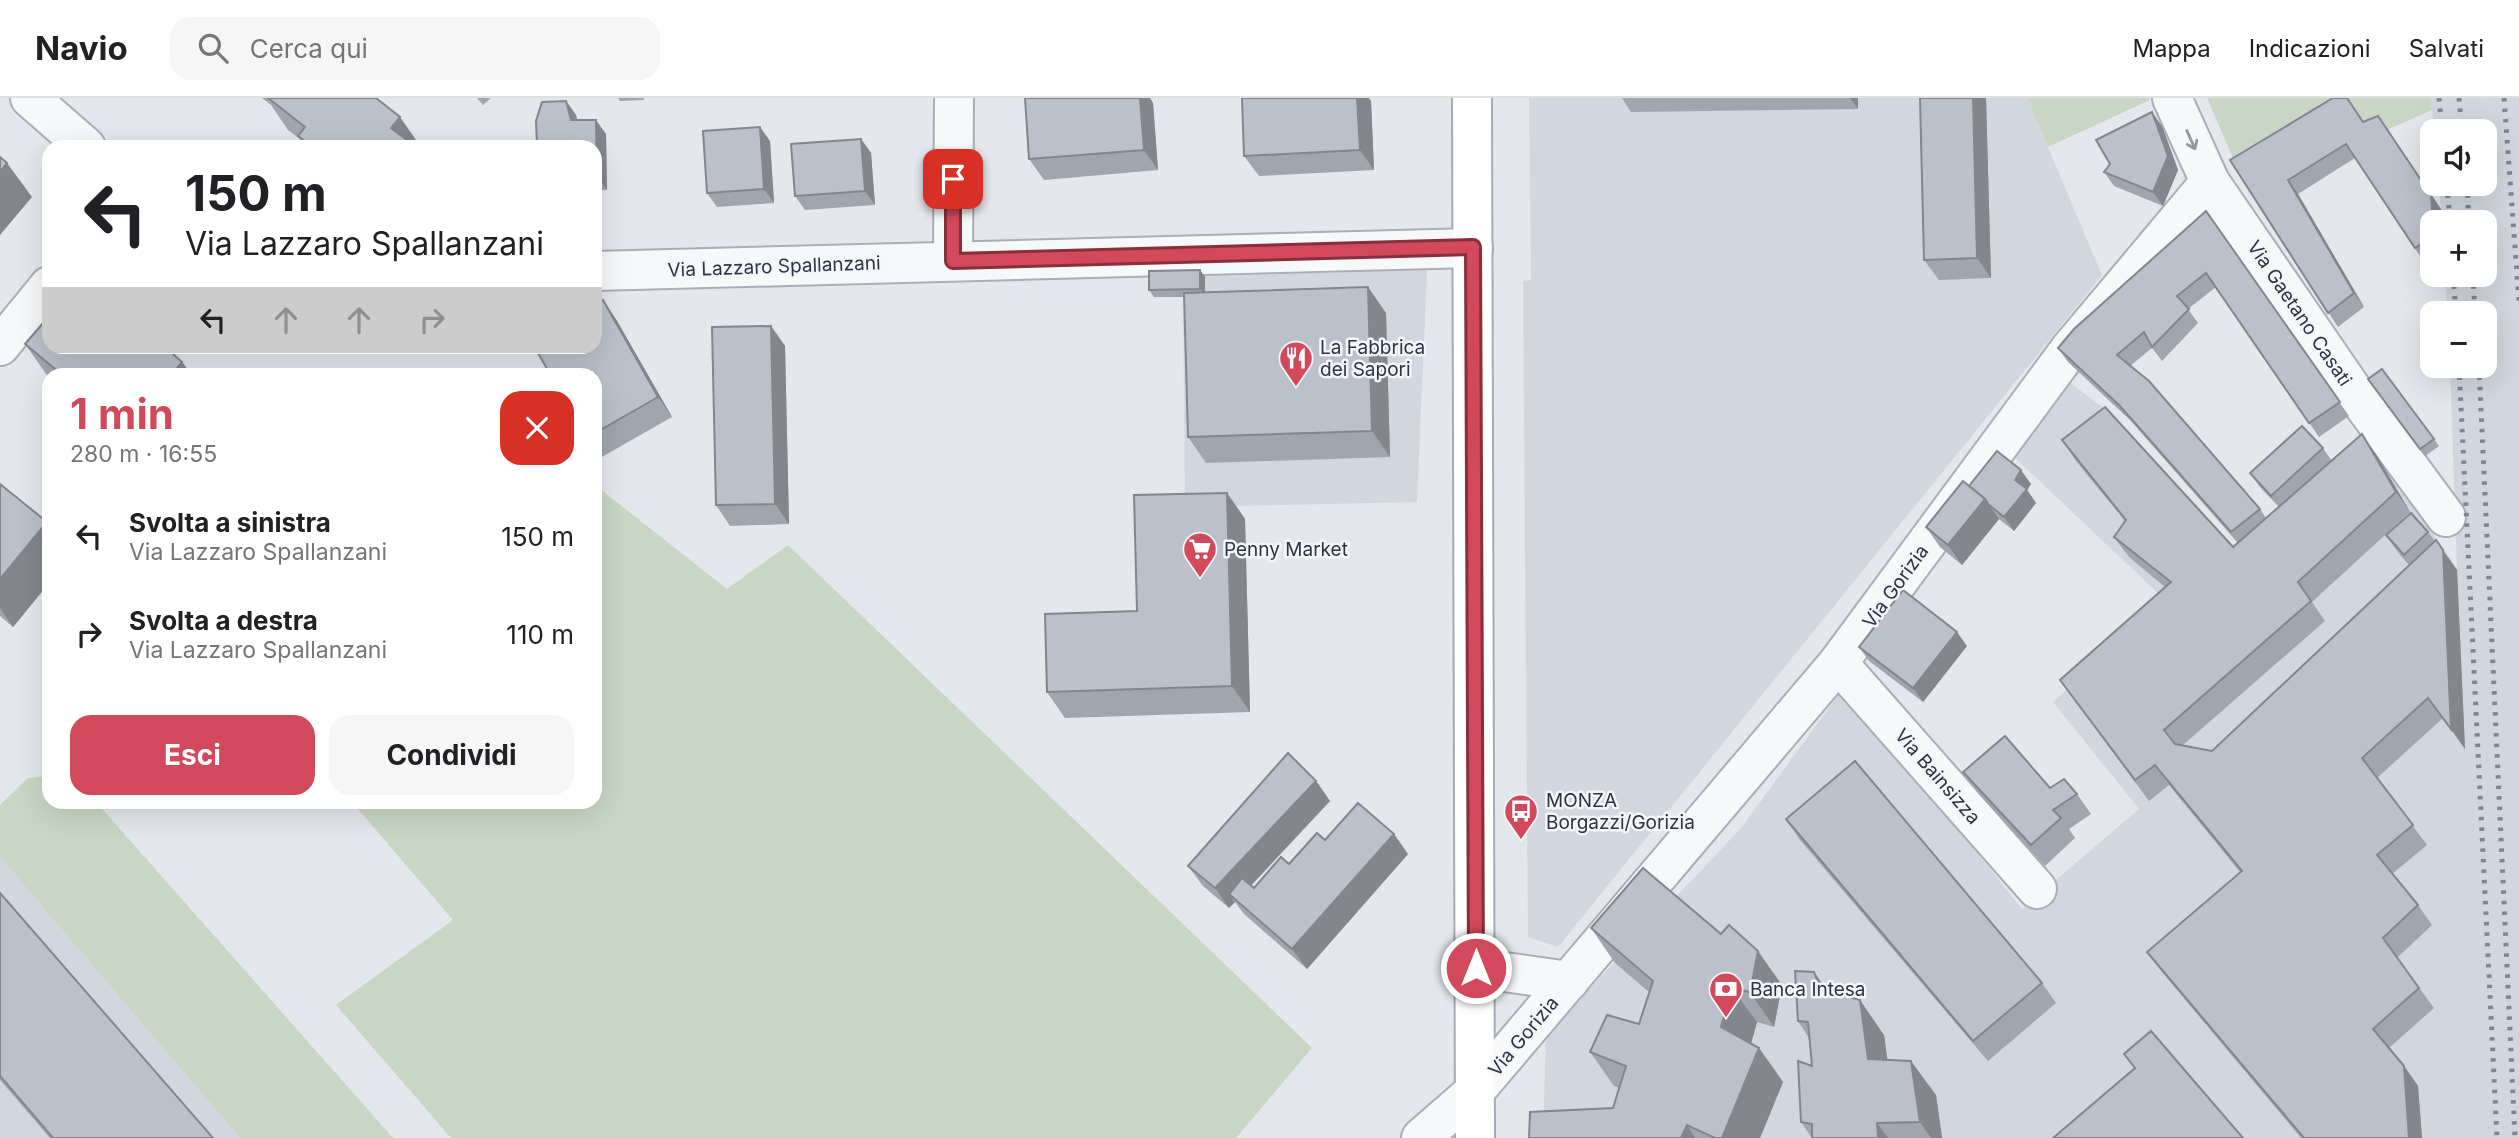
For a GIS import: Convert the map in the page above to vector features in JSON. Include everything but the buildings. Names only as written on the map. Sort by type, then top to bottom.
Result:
[{"type":"main road","points":[[1472,98],[1475,1138]]},
{"type":"street","points":[[30,98],[78,140]]},
{"type":"street","points":[[953,261],[954,98]]},
{"type":"street","name":"Via Gaetano Casati","points":[[2172,98],[2210,182],[2356,395],[2446,517]]},
{"type":"street","name":"Via Gorizia","points":[[1421,1138],[1476,1090],[1838,663],[2070,349],[2210,182]]},
{"type":"street","name":"Via Lazzaro Spallanzani","points":[[602,271],[1473,247]]},
{"type":"street","points":[[0,345],[42,294]]},
{"type":"street","name":"Via Bainsizza","points":[[1838,663],[2037,889]]},
{"type":"street","name":"Via Gorizia","points":[[1476,968],[1569,981]]},
{"type":"shaded area","points":[[1529,98],[2027,98],[2102,275],[1558,947],[1528,937],[1523,281],[1531,280]]},
{"type":"shaded area","points":[[2431,98],[2519,98],[2519,1138],[1543,1138],[1546,1035],[1742,827],[1844,687],[2022,909],[2139,809],[2053,702],[2165,600],[2010,453],[2069,382],[2113,415],[2242,555],[2369,439],[2457,569],[2450,378],[2497,378],[2497,301],[2446,301],[2446,287],[2497,287],[2497,210],[2441,210],[2440,196],[2497,196],[2497,119],[2433,119]]},
{"type":"shaded area","points":[[1427,270],[1417,502],[1185,507],[1183,297],[1154,297],[1154,278]]},
{"type":"shaded area","points":[[0,857],[240,1138],[0,1138]]},
{"type":"green space","points":[[2027,98],[2149,98],[2150,100],[2048,147]]},
{"type":"green space","points":[[2207,98],[2431,98],[2432,110],[2373,136],[2353,106],[2240,174]]},
{"type":"green space","points":[[602,491],[727,589],[788,545],[1312,1048],[1236,1138],[451,1138],[336,1005],[453,920],[358,809],[602,809]]},
{"type":"green space","points":[[42,777],[42,809],[102,809],[393,1138],[240,1138],[0,857],[0,805],[28,778]]},
{"type":"railway","points":[[2439,98],[2441,119]]},
{"type":"railway","points":[[2459,98],[2461,119]]},
{"type":"railway","points":[[2504,98],[2519,301]]},
{"type":"railway","points":[[2448,196],[2449,210]]},
{"type":"railway","points":[[2468,196],[2468,210]]},
{"type":"railway","points":[[2454,287],[2455,301]]},
{"type":"railway","points":[[2474,287],[2474,301]]},
{"type":"railway","points":[[2460,378],[2497,1138]]},
{"type":"railway","points":[[2480,378],[2515,1138]]},
{"type":"place","name":"La Fabbrica dei Sapori","points":[[1296,388]]},
{"type":"place","name":"Penny Market","points":[[1200,579]]},
{"type":"place","name":"MONZA Borgazzi/Gorizia","points":[[1521,841]]},
{"type":"place","name":"Banca Intesa","points":[[1726,1019]]},
{"type":"route","points":[[953,179],[953,261],[1218,256],[1473,247],[1476,968]]}]
